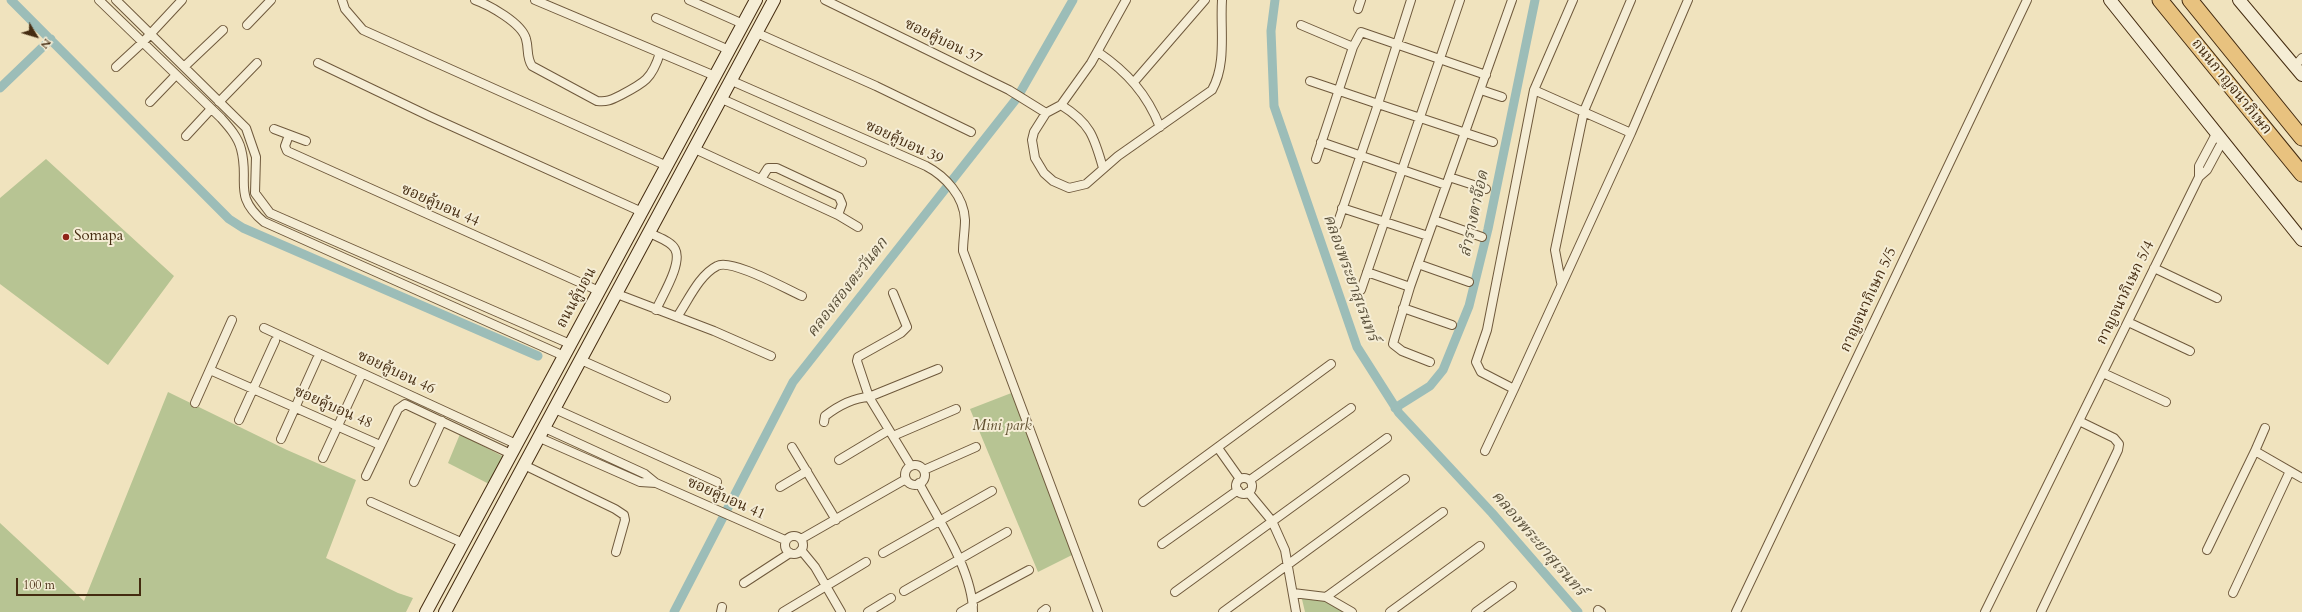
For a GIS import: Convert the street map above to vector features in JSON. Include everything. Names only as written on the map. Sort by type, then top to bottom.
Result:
[{"type":"highway","name":"ถนนกาญจนาภิเษก","points":[[2160,0],[2302,174]]},
{"type":"highway","name":"ถนนกาญจนาภิเษก","points":[[2190,0],[2302,138]]},
{"type":"main road","name":"ถนนคู้บอน","points":[[426,612],[756,0]]},
{"type":"main road","points":[[445,612],[732,81],[774,0]]},
{"type":"main road","points":[[2110,0],[2302,240]]},
{"type":"main road","points":[[2239,0],[2300,66]]},
{"type":"street","points":[[116,0],[185,66],[246,128],[256,157],[255,193],[270,213],[570,344]]},
{"type":"street","points":[[116,67],[142,43],[182,0]]},
{"type":"street","points":[[247,25],[271,0]]},
{"type":"street","points":[[342,0],[346,10],[363,30],[667,166]]},
{"type":"street","points":[[475,0],[493,7],[522,30],[526,39],[528,61],[532,66],[597,101],[608,102],[637,88],[651,75],[660,53]]},
{"type":"street","points":[[535,0],[715,76]]},
{"type":"street","points":[[689,0],[743,24]]},
{"type":"street","name":"ซอยคู้บอน 37","points":[[825,0],[1009,90],[1046,113]]},
{"type":"street","points":[[1126,0],[1098,52],[1061,105],[1046,113],[1034,132],[1032,140],[1035,158],[1044,173],[1053,181],[1069,188],[1086,184],[1103,168],[1205,96],[1217,81],[1222,51],[1222,0]]},
{"type":"street","points":[[1134,82],[1205,0]]},
{"type":"street","points":[[1358,9],[1361,0]]},
{"type":"street","points":[[1337,225],[1411,0]]},
{"type":"street","points":[[1361,290],[1460,0]]},
{"type":"street","points":[[1430,362],[1402,351],[1393,344],[1402,308],[1512,0]]},
{"type":"street","points":[[1514,390],[1481,372],[1476,362],[1487,330],[1534,90],[1573,0]]},
{"type":"street","points":[[1561,282],[1555,250],[1584,111],[1631,0]]},
{"type":"street","points":[[1485,451],[1630,133],[1688,0]]},
{"type":"street","name":"กาญจนาภิเษก 5/5","points":[[1736,612],[2027,0]]},
{"type":"street","points":[[104,2],[175,76],[212,109],[235,136],[241,148],[245,199],[252,211],[264,222],[564,356]]},
{"type":"street","points":[[656,18],[729,50]]},
{"type":"street","points":[[1301,25],[1353,47]]},
{"type":"street","points":[[185,66],[222,30]]},
{"type":"street","points":[[1316,159],[1353,47],[1361,32],[1486,75]]},
{"type":"street","points":[[757,33],[876,86],[972,132]]},
{"type":"street","points":[[1098,52],[1134,82],[1147,100],[1160,127]]},
{"type":"street","points":[[219,102],[257,63]]},
{"type":"street","points":[[318,63],[429,116],[642,212]]},
{"type":"street","points":[[150,102],[175,76]]},
{"type":"street","name":"ซอยคู้บอน 39","points":[[732,81],[926,166],[942,175],[956,192],[965,218],[963,251],[980,301],[1098,612]]},
{"type":"street","points":[[1310,81],[1493,142]]},
{"type":"street","points":[[1481,90],[1502,97]]},
{"type":"street","points":[[1534,90],[1584,111],[1630,133]]},
{"type":"street","points":[[722,99],[862,162]]},
{"type":"street","points":[[1061,105],[1081,118],[1088,126],[1097,147],[1103,168]]},
{"type":"street","points":[[186,136],[212,109]]},
{"type":"street","points":[[274,129],[306,141]]},
{"type":"street","name":"ซอยคู้บอน 44","points":[[289,135],[285,146],[287,151],[599,291]]},
{"type":"street","name":"กาญจนาภิเษก 5/4","points":[[1985,612],[2199,178],[2207,170],[2219,138]]},
{"type":"street","points":[[1321,142],[1403,169],[1486,189]]},
{"type":"street","points":[[695,149],[838,215],[858,227]]},
{"type":"street","points":[[761,179],[770,167],[784,171],[838,197],[842,204],[838,215]]},
{"type":"street","points":[[1342,208],[1428,236]]},
{"type":"street","points":[[264,222],[270,213]]},
{"type":"street","points":[[1434,220],[1482,237]]},
{"type":"street","points":[[650,233],[672,245],[677,255],[675,268],[656,310]]},
{"type":"street","points":[[677,317],[702,280],[711,270],[721,264],[734,265],[802,296]]},
{"type":"street","points":[[1418,264],[1469,282]]},
{"type":"street","points":[[2154,268],[2216,298]]},
{"type":"street","points":[[1367,272],[1410,287]]},
{"type":"street","points":[[893,293],[907,327],[901,333],[858,357],[857,361],[869,397],[911,466]]},
{"type":"street","points":[[617,294],[771,356]]},
{"type":"street","points":[[1402,308],[1452,325]]},
{"type":"street","points":[[194,402],[232,320]]},
{"type":"street","points":[[2128,322],[2190,351]]},
{"type":"street","name":"ซอยคู้บอน 46","points":[[264,328],[514,449]]},
{"type":"street","points":[[239,420],[275,341]]},
{"type":"street","points":[[281,440],[317,359]]},
{"type":"street","points":[[581,360],[666,398]]},
{"type":"street","points":[[1144,502],[1331,364]]},
{"type":"street","points":[[824,422],[825,416],[834,409],[856,398],[869,397],[938,369]]},
{"type":"street","name":"ซอยคู้บอน 48","points":[[210,370],[296,406],[380,445],[398,409],[403,404],[514,449]]},
{"type":"street","points":[[2103,373],[2166,402]]},
{"type":"street","points":[[323,458],[360,378]]},
{"type":"street","points":[[1218,448],[1240,479],[1250,480],[1351,408]]},
{"type":"street","points":[[555,409],[717,482]]},
{"type":"street","points":[[839,460],[891,433],[956,409]]},
{"type":"street","points":[[414,482],[442,421]]},
{"type":"street","points":[[2041,612],[2118,450],[2119,444],[2114,438],[2079,421]]},
{"type":"street","points":[[2207,550],[2265,428]]},
{"type":"street","name":"ซอยคู้บอน 41","points":[[542,433],[645,474],[656,483],[785,540]]},
{"type":"street","points":[[1175,592],[1387,438]]},
{"type":"street","points":[[366,476],[380,445]]},
{"type":"street","points":[[792,447],[836,520]]},
{"type":"street","points":[[924,470],[976,447]]},
{"type":"street","points":[[2254,451],[2302,478]]},
{"type":"street","points":[[524,465],[622,512],[626,520],[616,552]]},
{"type":"street","points":[[906,479],[906,472],[911,466],[918,465],[924,470]]},
{"type":"street","points":[[906,479],[912,484],[919,483],[924,478],[924,470]]},
{"type":"street","points":[[780,487],[807,471]]},
{"type":"street","points":[[2233,593],[2290,471]]},
{"type":"street","points":[[801,539],[906,479]]},
{"type":"street","points":[[1240,479],[1236,485],[1238,490],[1243,493],[1248,492]]},
{"type":"street","points":[[1223,612],[1405,479]]},
{"type":"street","points":[[1248,492],[1252,486],[1250,480]]},
{"type":"street","points":[[919,483],[959,560],[973,606]]},
{"type":"street","points":[[1162,544],[1238,490]]},
{"type":"street","points":[[883,553],[992,491]]},
{"type":"street","points":[[1248,492],[1272,521],[1285,550],[1289,565],[1296,612]]},
{"type":"street","points":[[371,502],[463,543]]},
{"type":"street","points":[[1326,597],[1444,512]]},
{"type":"street","points":[[904,591],[1008,532]]},
{"type":"street","points":[[801,539],[791,535],[785,540],[784,546],[790,553],[796,554],[801,550]]},
{"type":"street","points":[[801,539],[801,550],[810,559],[841,612]]},
{"type":"street","points":[[1390,612],[1480,546]]},
{"type":"street","points":[[744,583],[790,553]]},
{"type":"street","points":[[783,612],[866,562]]},
{"type":"street","points":[[961,612],[973,606],[1029,570]]},
{"type":"street","points":[[1476,612],[1512,586]]},
{"type":"street","points":[[1293,593],[1326,597],[1352,612]]},
{"type":"street","points":[[868,612],[891,598]]},
{"type":"green space","name":"Somapa","points":[[46,159],[174,276],[108,365],[0,284],[0,198]]},
{"type":"green space","points":[[168,392],[287,450],[356,480],[326,558],[398,593],[413,598],[406,612],[0,612],[0,523],[84,601]]},
{"type":"green space","name":"Mini park","points":[[1014,392],[1072,555],[1038,572],[970,409]]},
{"type":"green space","points":[[460,434],[506,458],[491,485],[448,463]]},
{"type":"green space","points":[[1301,595],[1324,598],[1345,612],[1305,612]]},
{"type":"waterway","points":[[11,0],[229,219],[243,228],[538,356]]},
{"type":"waterway","name":"คลองสองตะวันตก","points":[[674,612],[793,382],[1017,98],[1073,0]]},
{"type":"waterway","name":"คลองพระยาสุเรนทร์","points":[[1275,0],[1271,31],[1274,106],[1357,347],[1399,413],[1492,513],[1578,612]]},
{"type":"waterway","name":"ลำรางตาจ๊อด","points":[[1395,408],[1430,386],[1443,370],[1469,306],[1488,229],[1535,0]]},
{"type":"waterway","points":[[0,88],[51,39]]},
{"type":"place","name":"Somapa","points":[[66,237]]}]
